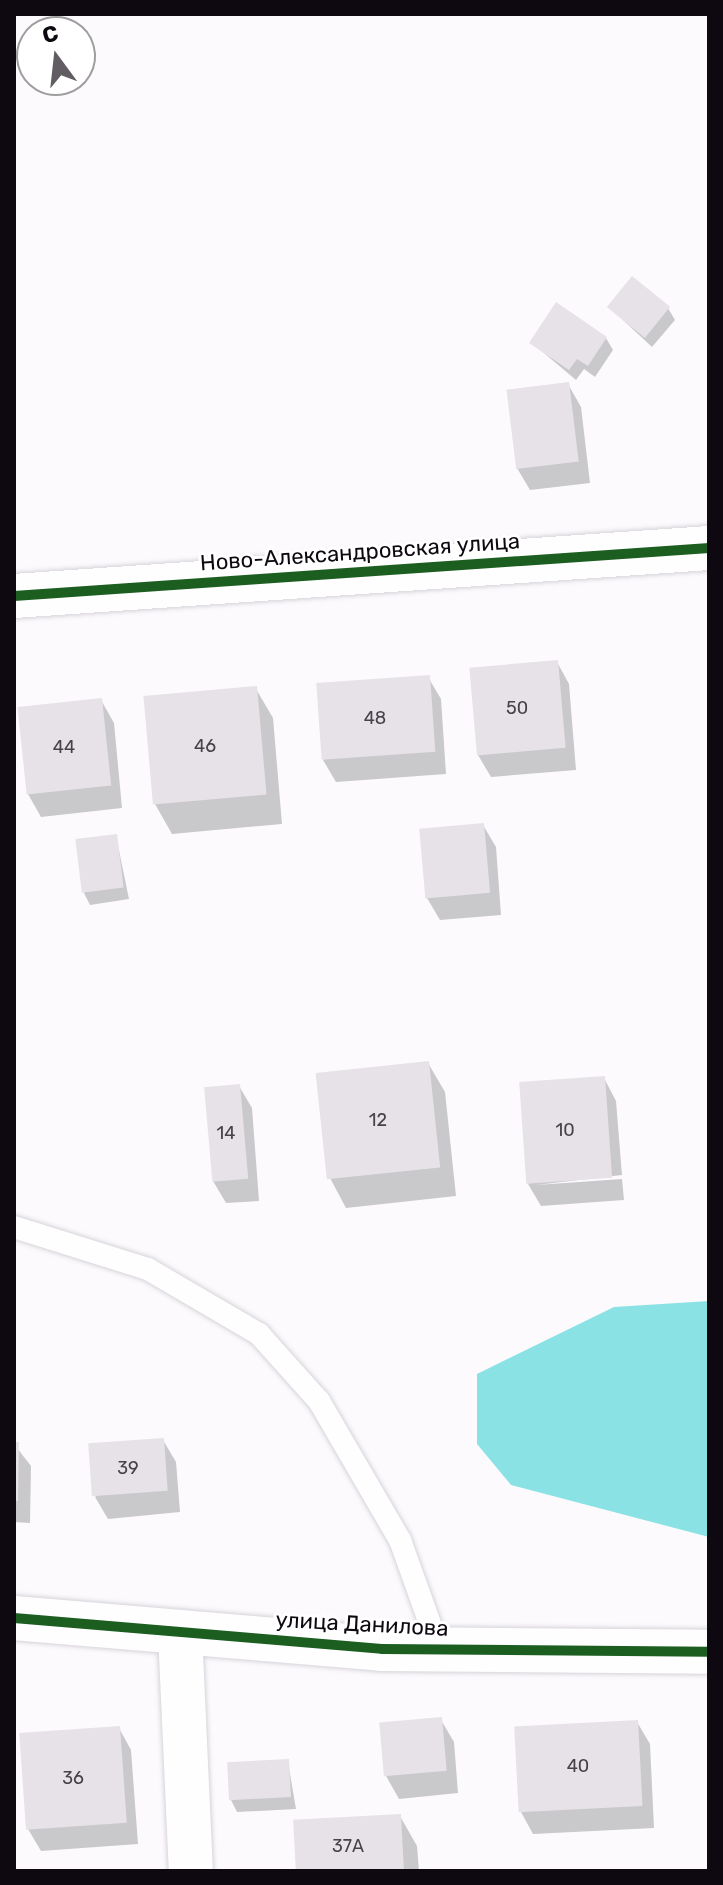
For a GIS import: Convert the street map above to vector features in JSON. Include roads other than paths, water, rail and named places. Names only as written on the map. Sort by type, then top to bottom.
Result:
[{"type":"street","name":"Ново-Александровская улица","points":[[14,596],[709,548]]},
{"type":"street","name":"улица Данилова","points":[[14,1618],[439,1649],[709,1652]]},
{"type":"street","points":[[180,1632],[191,1871]]},
{"type":"lane","points":[[14,1227],[148,1269],[259,1334],[319,1401],[400,1540],[439,1649]]},
{"type":"water","points":[[709,1301],[709,1537],[511,1485],[477,1444],[477,1374],[614,1307]]}]
